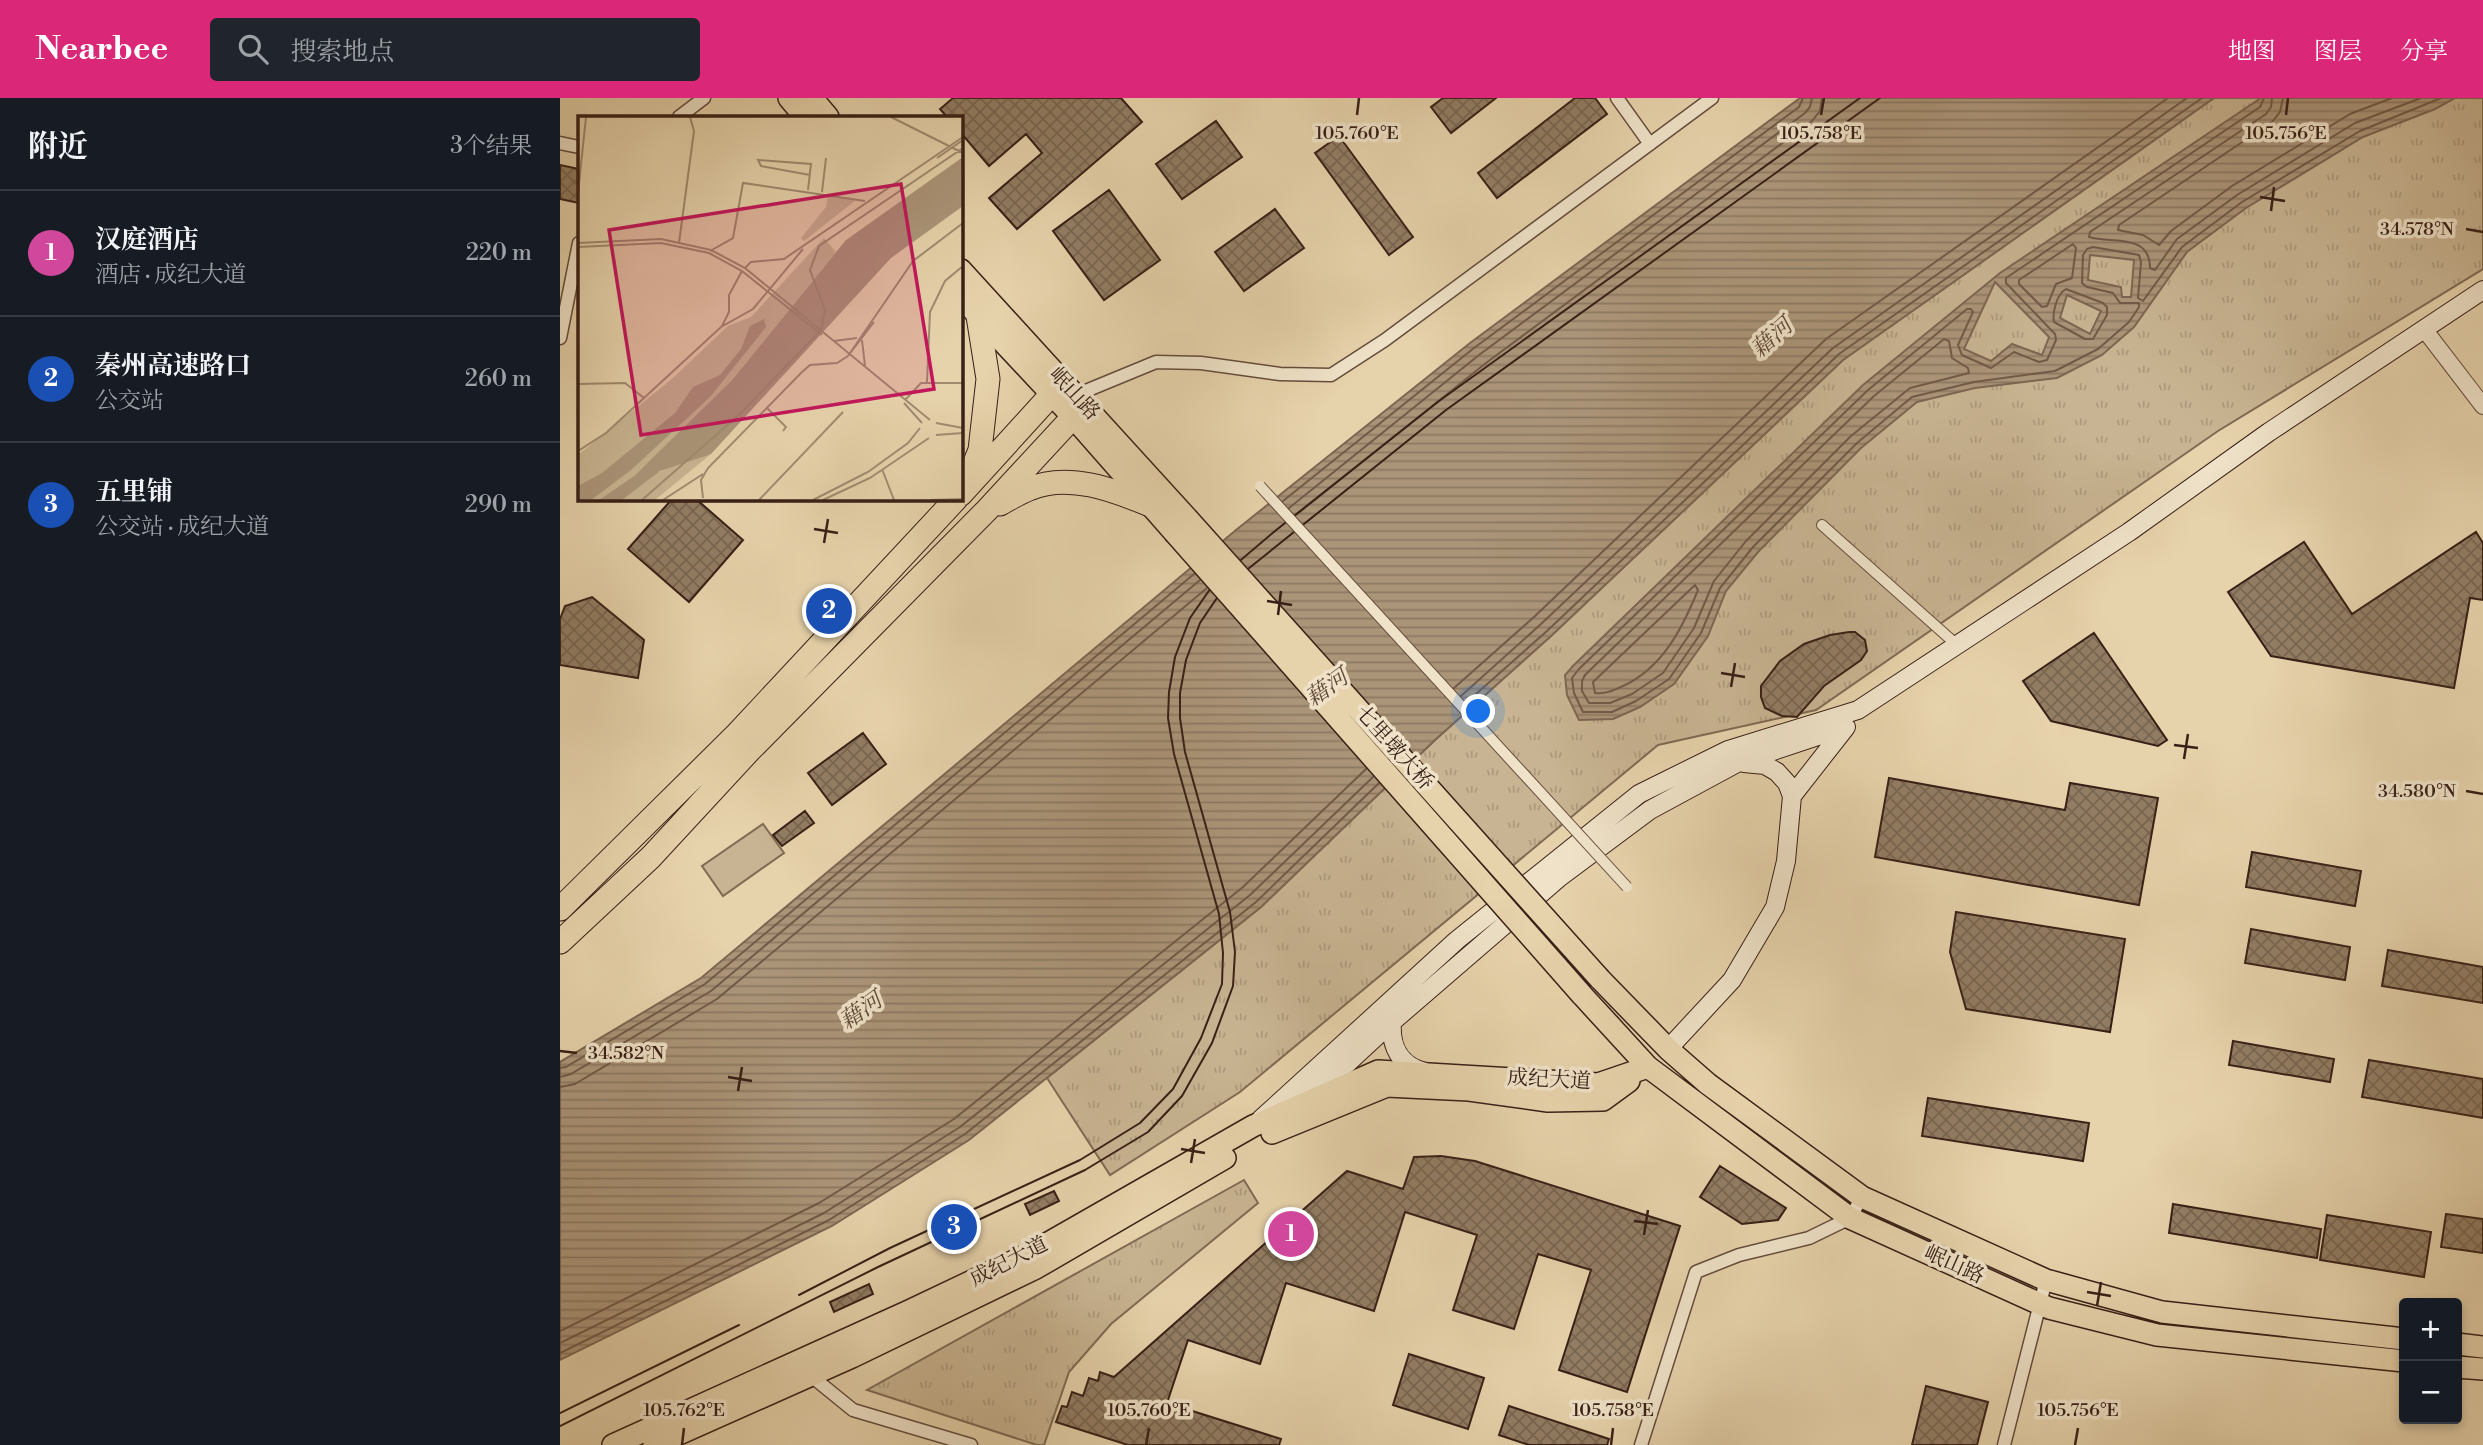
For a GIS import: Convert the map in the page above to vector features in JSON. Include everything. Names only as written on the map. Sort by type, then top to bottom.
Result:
[{"type":"highway","points":[[962,490],[980,450],[988,379],[978,316]]},
{"type":"highway","points":[[560,942],[651,858],[749,751],[988,510],[1074,406],[1051,395],[962,492]]},
{"type":"highway","points":[[988,510],[1031,487],[1068,482],[1109,488],[1150,505]]},
{"type":"highway","points":[[560,909],[736,735],[954,500]]},
{"type":"main road","points":[[789,98],[804,116]]},
{"type":"main road","points":[[812,98],[827,116]]},
{"type":"main road","name":"岷山路","points":[[962,271],[1074,406],[1180,525]]},
{"type":"main road","points":[[1263,1130],[1457,940],[1639,794],[1728,750],[1858,710],[2129,533],[2269,432],[2483,290]]},
{"type":"main road","name":"岷山路","points":[[962,298],[1051,395]]},
{"type":"main road","name":"岷山路","points":[[1074,406],[1150,505],[1180,525]]},
{"type":"main road","name":"七里墩大桥","points":[[1180,525],[1600,979]]},
{"type":"main road","name":"七里墩大桥","points":[[1180,525],[1583,995]]},
{"type":"main road","points":[[1792,796],[1858,710]]},
{"type":"main road","points":[[1304,1103],[1392,1022],[1560,877],[1650,810],[1737,763],[1845,727]]},
{"type":"main road","points":[[1668,1049],[1732,980],[1775,906],[1786,861],[1792,796],[1787,783],[1772,769],[1752,762],[1737,763]]},
{"type":"main road","name":"岷山路","points":[[1600,979],[1668,1049],[1708,1084],[1862,1197],[2057,1285],[2162,1312],[2399,1338]]},
{"type":"main road","name":"岷山路","points":[[1583,995],[1648,1067],[1850,1218],[2049,1308],[2157,1335],[2399,1360]]},
{"type":"main road","points":[[1392,1022],[1393,1045],[1399,1056],[1407,1064],[1429,1073]]},
{"type":"main road","name":"成纪大道","points":[[613,1445],[1029,1254],[1263,1130],[1387,1086],[1469,1090],[1548,1101],[1603,1100],[1648,1067]]},
{"type":"main road","name":"成纪大道","points":[[654,1445],[1036,1268],[1304,1103],[1378,1070],[1598,1084],[1648,1067]]},
{"type":"main road","points":[[2462,1345],[2483,1347]]},
{"type":"main road","points":[[2462,1368],[2483,1370]]},
{"type":"street","points":[[680,116],[704,98]]},
{"type":"street","points":[[1618,98],[1650,144]]},
{"type":"street","points":[[1074,406],[1156,362],[1201,363],[1280,374],[1331,375],[1385,340],[1712,98]]},
{"type":"street","points":[[560,143],[578,147]]},
{"type":"street","points":[[560,338],[578,248]]},
{"type":"street","points":[[2424,329],[2483,406]]},
{"type":"street","points":[[1260,486],[1626,887]]},
{"type":"street","points":[[1822,525],[1957,645]]},
{"type":"street","points":[[1641,1445],[1696,1272],[1739,1255],[1809,1238],[1850,1218],[1862,1197]]},
{"type":"street","points":[[2004,1445],[2046,1280]]},
{"type":"street","points":[[810,1375],[853,1410],[971,1445]]},
{"type":"green space","points":[[2214,98],[2483,98],[2483,269],[2218,431],[1816,710],[1658,745],[1240,1092],[1110,1175],[1047,1078],[1261,907],[1435,740],[1551,636],[1843,360]]},
{"type":"green space","points":[[763,824],[784,853],[723,896],[702,866]]},
{"type":"green space","points":[[1244,1180],[1258,1203],[1111,1324],[1069,1372],[1044,1445],[867,1390]]},
{"type":"water","name":"藉河","points":[[1800,98],[2214,98],[1843,360],[1551,636],[1435,740],[1261,907],[969,1140],[832,1226],[560,1360],[560,1062],[701,978],[1236,530],[1470,343]]},
{"type":"water","points":[[2261,98],[2455,98],[2435,109],[2363,137],[2246,208],[2187,252],[2134,327],[2102,355],[2057,378],[1975,388],[1917,402],[1861,448],[1758,552],[1726,591],[1708,636],[1674,684],[1640,707],[1613,719],[1579,720],[1567,695],[1565,675],[1574,665],[1863,385],[2000,273]],"holes":[[[2090,255],[2134,260],[2131,297],[2122,297],[2121,287],[2088,280]],[[1995,282],[2049,337],[2042,355],[2012,344],[1991,361],[1964,349]],[[2067,295],[2101,311],[2090,334],[2060,318]]]},
{"type":"building","points":[[953,98],[1121,98],[1142,122],[1017,229],[989,198],[1042,153],[1026,134],[989,166],[962,134],[962,116],[946,116],[940,109]]},
{"type":"building","points":[[1443,98],[1496,98],[1451,133],[1431,107]]},
{"type":"building","points":[[1575,98],[1595,98],[1607,114],[1497,198],[1478,173]]},
{"type":"building","points":[[1216,121],[1242,157],[1182,199],[1156,164]]},
{"type":"building","points":[[1339,136],[1413,237],[1389,255],[1315,153]]},
{"type":"building","points":[[560,165],[578,169],[578,203],[560,199]]},
{"type":"building","points":[[1109,190],[1160,260],[1104,300],[1053,231]]},
{"type":"building","points":[[1275,209],[1304,248],[1244,291],[1215,252]]},
{"type":"building","points":[[671,500],[697,500],[743,540],[689,602],[628,549]]},
{"type":"building","points":[[2476,532],[2483,543],[2483,600],[2470,598],[2454,688],[2271,656],[2228,592],[2304,542],[2352,614]]},
{"type":"building","points":[[592,597],[644,640],[638,678],[560,665],[560,619],[565,606]]},
{"type":"building","points":[[1855,632],[1865,640],[1867,651],[1861,660],[1824,686],[1797,717],[1782,716],[1765,708],[1761,686],[1780,661],[1804,644]]},
{"type":"building","points":[[2094,633],[2167,740],[2158,746],[2051,721],[2023,681]]},
{"type":"building","points":[[863,733],[886,764],[832,805],[808,773]]},
{"type":"building","points":[[1889,778],[2065,810],[2070,783],[2158,798],[2139,905],[1875,857]]},
{"type":"building","points":[[805,811],[814,823],[782,846],[773,835]]},
{"type":"building","points":[[2252,852],[2361,871],[2355,906],[2246,887]]},
{"type":"building","points":[[1956,912],[2125,939],[2110,1032],[1966,1009],[1950,952]]},
{"type":"building","points":[[2251,929],[2350,947],[2345,980],[2245,963]]},
{"type":"building","points":[[2388,950],[2483,967],[2483,1003],[2382,986]]},
{"type":"building","points":[[2233,1041],[2334,1059],[2330,1082],[2229,1065]]},
{"type":"building","points":[[2369,1060],[2483,1079],[2483,1118],[2362,1097]]},
{"type":"building","points":[[1928,1098],[2089,1123],[2083,1161],[1922,1136]]},
{"type":"building","points":[[1441,1156],[1475,1161],[1680,1226],[1627,1392],[1559,1370],[1591,1270],[1538,1254],[1514,1329],[1453,1310],[1477,1235],[1405,1212],[1374,1311],[1286,1283],[1260,1364],[1188,1340],[1167,1403],[1281,1439],[1279,1445],[1128,1445],[1056,1422],[1062,1406],[1067,1407],[1072,1392],[1083,1396],[1089,1378],[1098,1381],[1100,1372],[1114,1377],[1347,1171],[1403,1189],[1414,1157]]},
{"type":"building","points":[[1720,1166],[1786,1208],[1778,1220],[1742,1224],[1700,1197]]},
{"type":"building","points":[[1054,1191],[1059,1201],[1030,1215],[1025,1204]]},
{"type":"building","points":[[2173,1204],[2321,1229],[2317,1258],[2169,1233]]},
{"type":"building","points":[[2446,1214],[2483,1219],[2483,1253],[2441,1247]]},
{"type":"building","points":[[2327,1215],[2431,1232],[2424,1277],[2320,1260]]},
{"type":"building","points":[[869,1284],[873,1294],[834,1312],[830,1302]]},
{"type":"building","points":[[1409,1354],[1484,1378],[1468,1429],[1393,1405]]},
{"type":"building","points":[[1926,1386],[1988,1402],[1977,1445],[1912,1445]]},
{"type":"building","points":[[1509,1406],[1609,1439],[1607,1445],[1529,1445],[1499,1435]]},
{"type":"tram line","points":[[799,1295],[890,1248],[1080,1160],[1140,1123],[1173,1089],[1201,1038],[1222,984],[1223,953],[1219,914],[1174,754],[1168,718],[1175,657],[1190,618],[1215,582],[1439,401],[1860,98]]},
{"type":"tram line","points":[[560,1426],[878,1267],[1085,1170],[1148,1132],[1182,1096],[1212,1043],[1233,986],[1235,952],[1230,912],[1185,752],[1180,718],[1180,693],[1186,660],[1200,623],[1223,589],[1446,410],[1880,98]]},
{"type":"tram line","points":[[560,1413],[739,1325]]},
{"type":"place","name":"秦州高速路口","points":[[829,611]]},
{"type":"place","name":"五里铺","points":[[954,1227]]},
{"type":"place","name":"汉庭酒店","points":[[1291,1234]]}]
